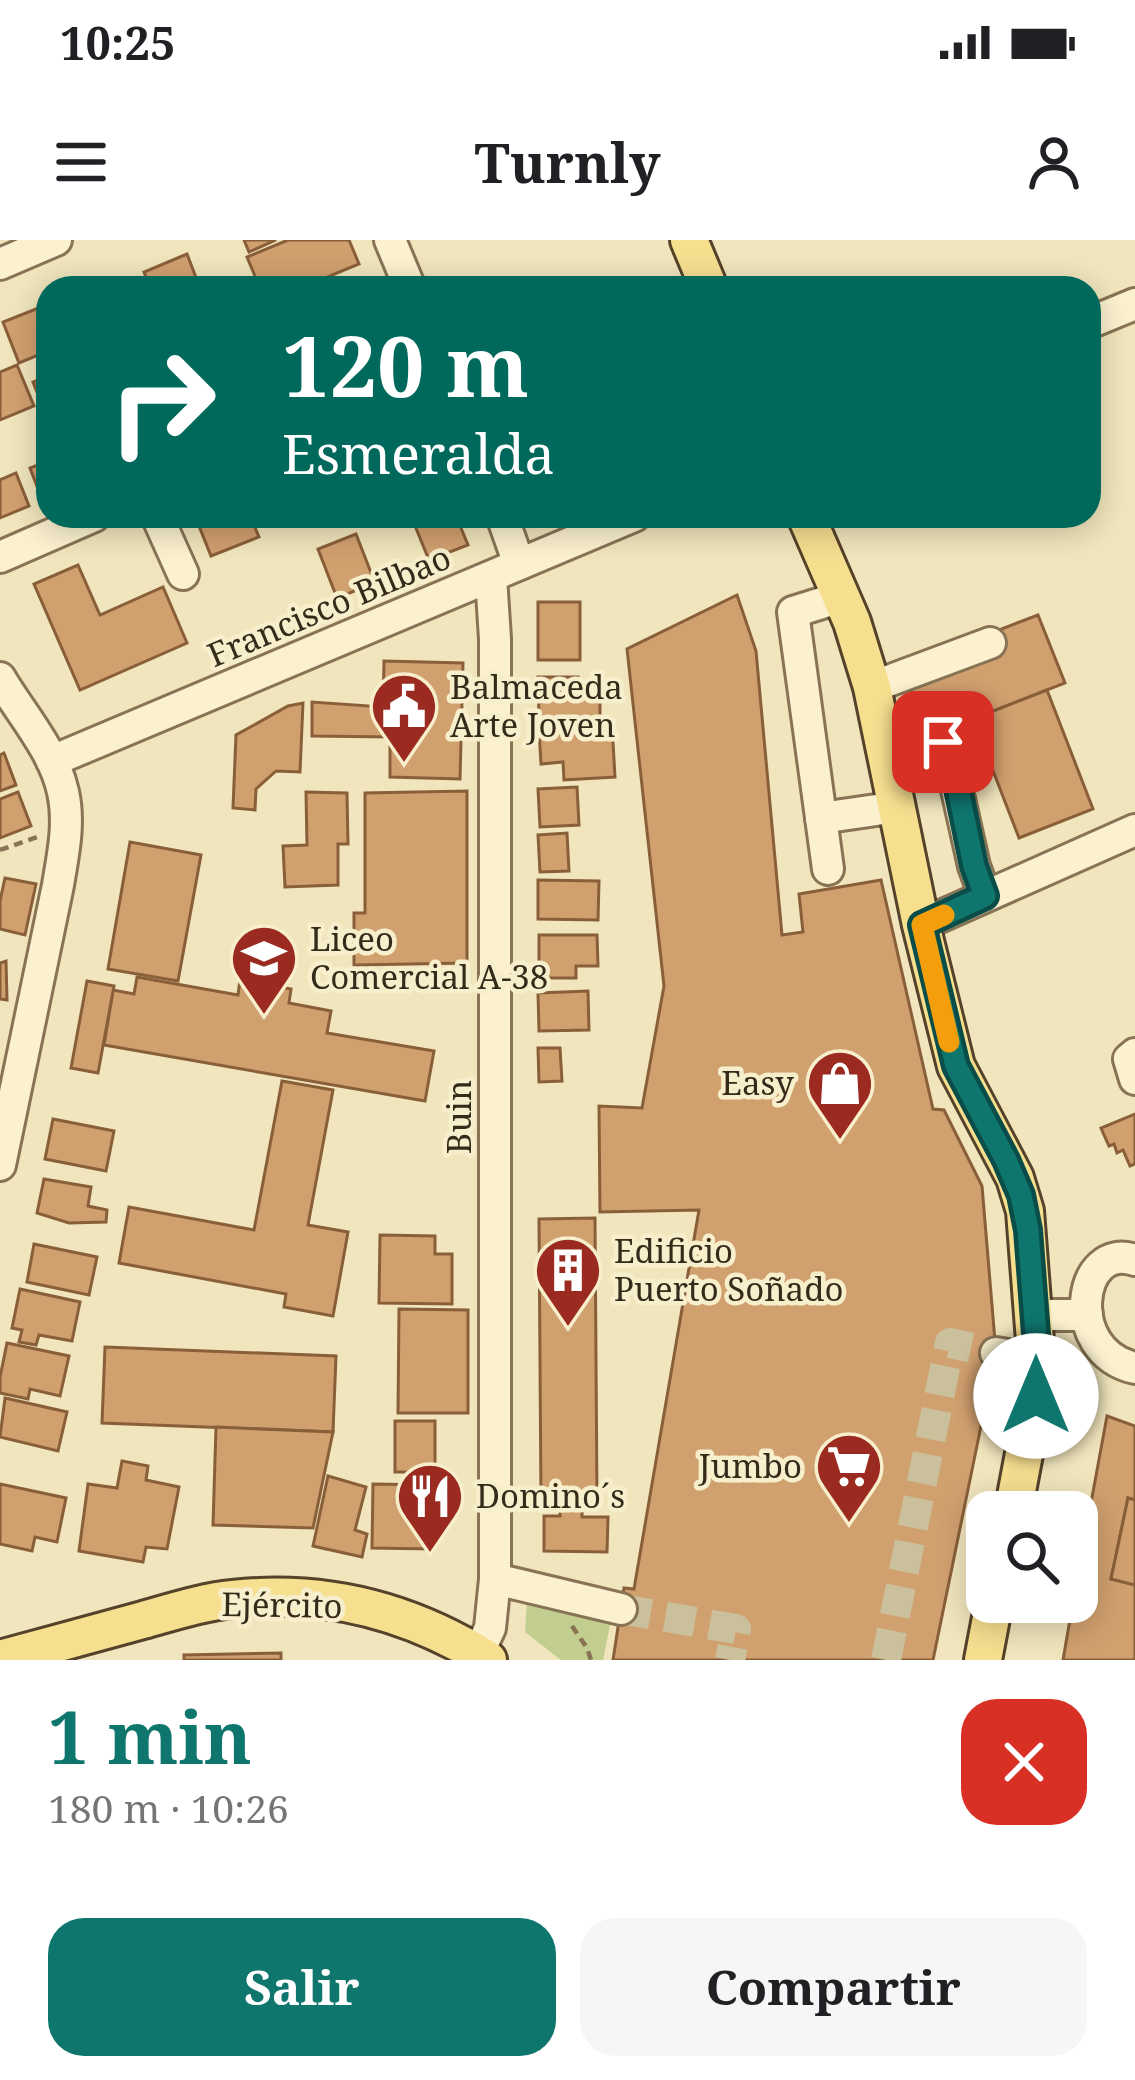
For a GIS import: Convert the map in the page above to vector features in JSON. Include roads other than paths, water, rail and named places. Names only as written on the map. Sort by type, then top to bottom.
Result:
[{"type":"main road","points":[[689,240],[704,276]]},
{"type":"main road","points":[[811,528],[842,597],[872,687],[956,1066],[1021,1195],[1038,1360],[1036,1396],[1016,1491]]},
{"type":"main road","name":"Ejército","points":[[0,1659],[208,1603],[256,1597],[380,1610],[420,1622],[470,1654]]},
{"type":"main road","points":[[982,1660],[990,1623]]},
{"type":"street","points":[[0,263],[56,240]]},
{"type":"street","points":[[390,240],[405,276]]},
{"type":"street","points":[[1101,318],[1135,304]]},
{"type":"street","points":[[0,557],[66,528]]},
{"type":"street","points":[[162,528],[183,574]]},
{"type":"street","name":"Buin","points":[[470,1654],[490,1628],[495,1579],[495,639],[505,570],[503,528]]},
{"type":"street","name":"Francisco Bilbao","points":[[52,761],[605,528]]},
{"type":"street","points":[[828,869],[793,612],[842,597]]},
{"type":"street","points":[[872,687],[990,644]]},
{"type":"street","points":[[0,678],[52,761],[64,793],[65,827],[58,885],[0,1165]]},
{"type":"street","points":[[885,748],[937,741],[947,746],[985,896]]},
{"type":"street","points":[[821,818],[898,808]]},
{"type":"street","points":[[922,925],[1135,830]]},
{"type":"street","points":[[1135,1054],[1129,1059],[1135,1079]]},
{"type":"street","points":[[1135,1260],[1125,1256],[1095,1270],[1088,1286],[1087,1315],[1098,1347],[1135,1368]]},
{"type":"street","points":[[1034,1315],[1087,1315]]},
{"type":"street","points":[[996,1354],[1038,1360]]},
{"type":"street","points":[[495,1579],[621,1609]]},
{"type":"tunnel","points":[[886,1660],[950,1343],[996,1353]]},
{"type":"tunnel","points":[[621,1609],[736,1629],[730,1660]]},
{"type":"place","name":"Balmaceda Arte Joven","points":[[404,765]]},
{"type":"place","name":"Liceo Comercial A-38","points":[[264,1017]]},
{"type":"place","name":"Easy","points":[[840,1142]]},
{"type":"place","name":"Edificio Puerto Soñado","points":[[568,1329]]},
{"type":"place","name":"Jumbo","points":[[849,1525]]},
{"type":"place","name":"Domino´s","points":[[430,1555]]}]
